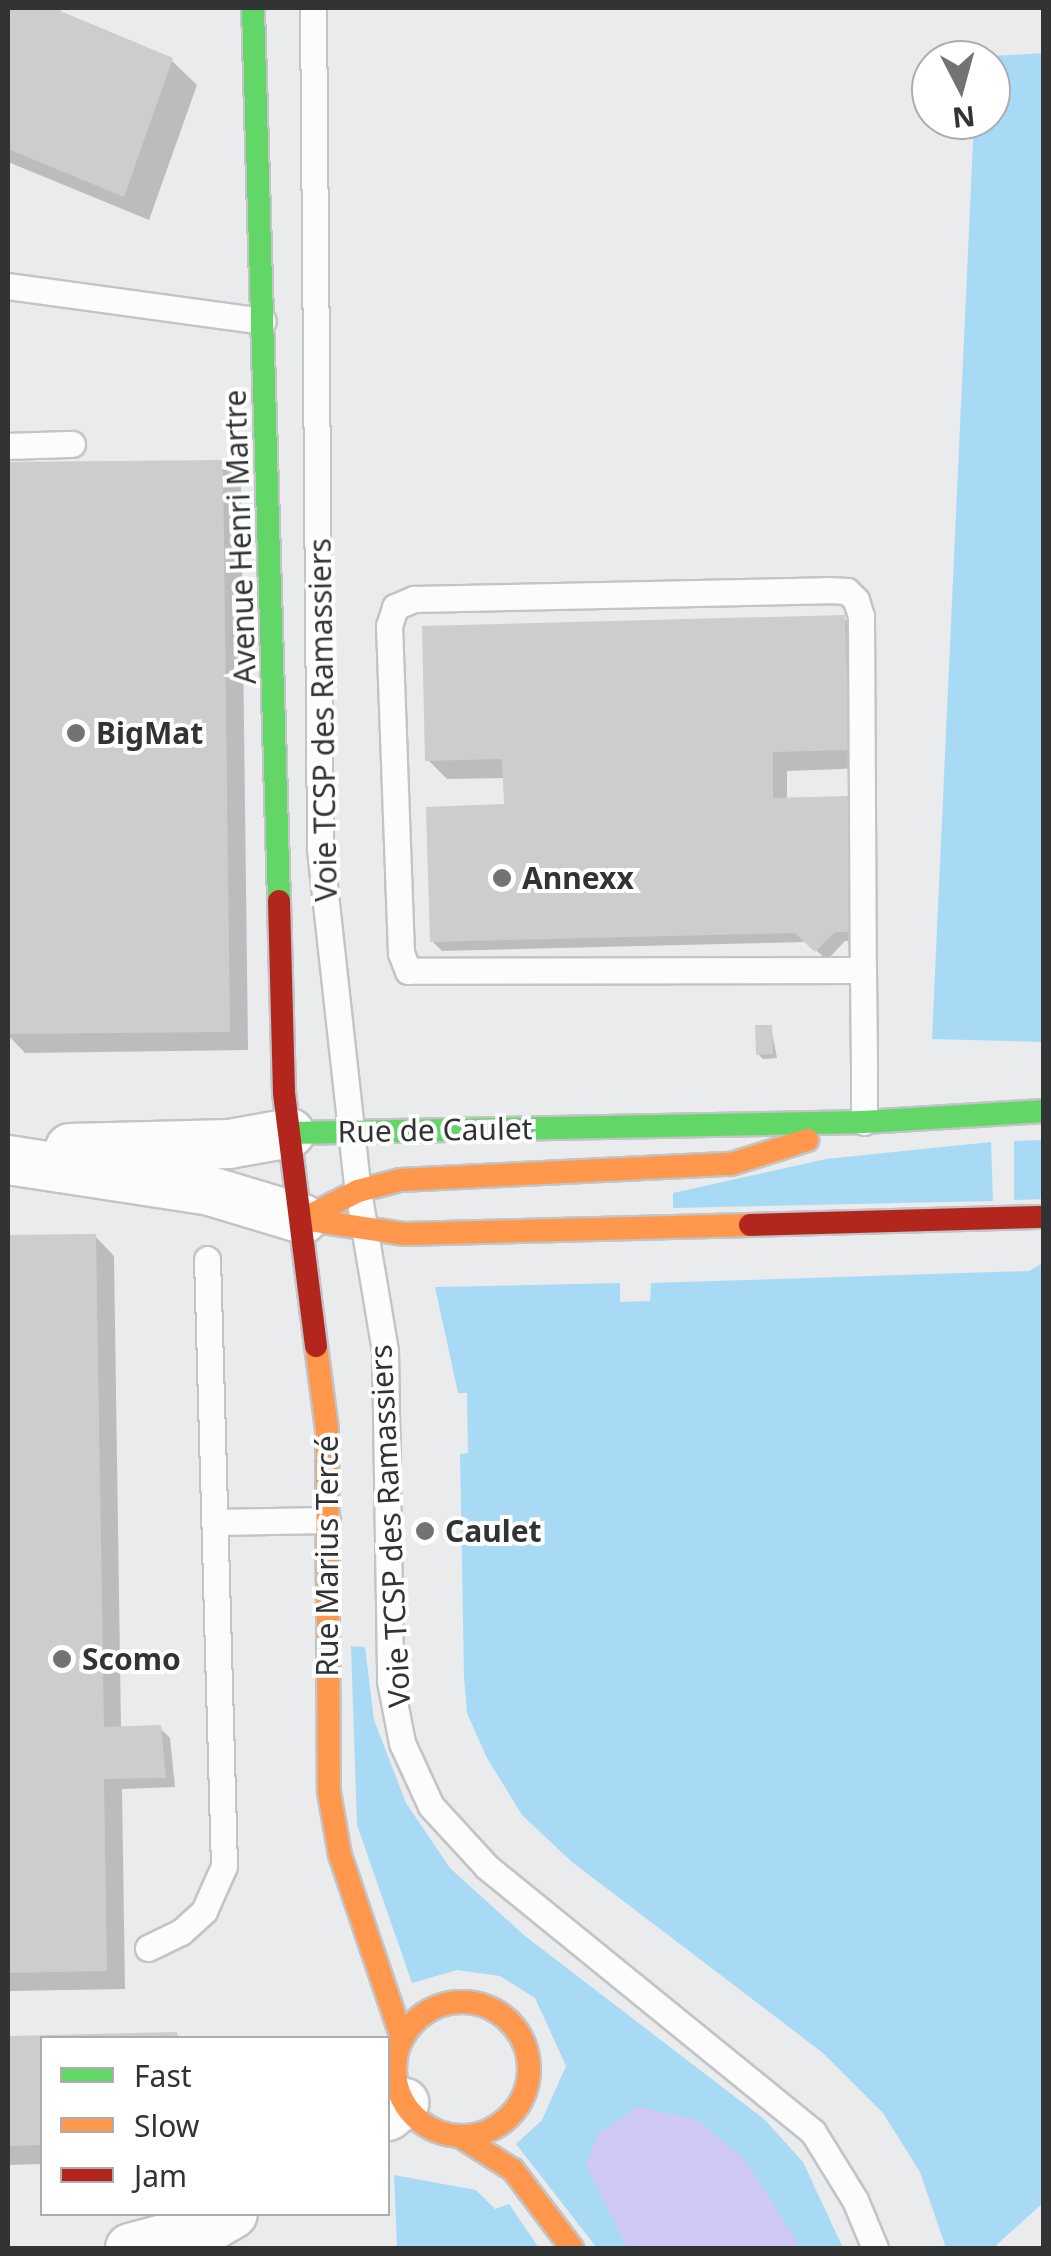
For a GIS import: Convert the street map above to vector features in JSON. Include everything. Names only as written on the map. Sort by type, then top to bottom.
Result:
[{"type":"main road","name":"Avenue Henri Martre","points":[[253,8],[283,1065]]},
{"type":"main road","name":"Rue Marius Tercé","points":[[283,1065],[327,1430],[328,1792],[340,1855],[402,2038]]},
{"type":"main road","name":"Rue de Caulet","points":[[290,1132],[864,1122],[1044,1111]]},
{"type":"main road","name":"Rue de Caulet","points":[[302,1218],[358,1190],[400,1180],[732,1164],[864,1122]]},
{"type":"main road","points":[[302,1218],[405,1234],[1044,1216]]},
{"type":"main road","points":[[460,2136],[484,2134],[520,2104],[528,2085],[525,2043],[497,2011],[456,2002],[434,2008],[402,2038],[396,2071],[396,2109],[460,2136],[514,2170],[572,2248]]},
{"type":"street","name":"Rue de Caulet","points":[[8,1149],[229,1144],[290,1132]]},
{"type":"street","points":[[8,1160],[210,1191],[302,1218]]},
{"type":"street","points":[[130,2248],[212,2226],[230,2216]]},
{"type":"lane","name":"Voie TCSP des Ramassiers","points":[[313,8],[320,849],[358,1190],[388,1412],[390,1680],[402,1743],[431,1806],[487,1867],[814,2132],[855,2200],[875,2248]]},
{"type":"lane","points":[[8,286],[263,321]]},
{"type":"lane","points":[[8,446],[72,444]]},
{"type":"lane","points":[[864,970],[408,971],[400,952],[390,645],[396,606],[414,599],[846,591],[861,616],[864,970],[864,1122]]},
{"type":"lane","points":[[148,1948],[182,1932],[204,1912],[224,1866],[207,1260]]},
{"type":"lane","points":[[216,1522],[327,1520]]},
{"type":"shaded area","points":[[1043,53],[1043,1042],[932,1039],[973,140],[1011,140],[1011,55]]},
{"type":"shaded area","points":[[1043,1140],[1043,1199],[1014,1200],[1014,1141]]},
{"type":"shaded area","points":[[991,1142],[993,1201],[673,1208],[673,1193],[826,1159]]},
{"type":"shaded area","points":[[1043,1263],[1043,2203],[993,2248],[946,2248],[920,2172],[883,2113],[823,2053],[572,1862],[522,1815],[487,1758],[467,1713],[464,1676],[460,1454],[468,1453],[467,1393],[458,1393],[435,1287],[620,1283],[620,1302],[650,1301],[651,1283],[1029,1271]]},
{"type":"shaded area","points":[[351,1646],[365,1647],[374,1720],[406,1803],[450,1868],[525,1936],[764,2119],[803,2162],[843,2248],[597,2248],[516,2144],[542,2120],[566,2066],[535,1998],[500,1976],[457,1970],[412,1983],[357,1825]]},
{"type":"shaded area","points":[[637,2107],[697,2120],[745,2160],[801,2248],[627,2248],[586,2165],[598,2134]]},
{"type":"shaded area","points":[[394,2175],[476,2190],[495,2209],[509,2204],[539,2248],[397,2246]]},
{"type":"building","points":[[8,8],[53,8],[173,58],[124,197],[8,149]]},
{"type":"building","points":[[223,460],[230,1032],[8,1034],[8,462]]},
{"type":"building","points":[[845,615],[849,750],[773,752],[773,798],[849,796],[853,932],[835,932],[815,952],[795,933],[430,942],[426,807],[504,804],[502,759],[425,761],[422,626]]},
{"type":"building","points":[[755,1025],[772,1025],[773,1054],[756,1055]]},
{"type":"building","points":[[96,1234],[104,1727],[161,1725],[166,1778],[104,1779],[107,1971],[8,1973],[8,1235]]},
{"type":"building","points":[[177,2032],[177,2036],[40,2036],[40,2145],[8,2146],[8,2036]]},
{"type":"traffic: fast","points":[[253,8],[279,901]]},
{"type":"traffic: fast","points":[[290,1133],[864,1122],[1044,1111]]},
{"type":"traffic: slow","points":[[303,1219],[358,1191],[400,1180],[731,1164],[807,1140]]},
{"type":"traffic: slow","points":[[303,1219],[405,1234],[750,1225]]},
{"type":"traffic: slow","points":[[316,1346],[327,1430],[329,1792],[340,1855],[402,2038]]},
{"type":"traffic: slow","points":[[462,2002],[488,2007],[509,2022],[524,2043],[529,2069],[524,2095],[509,2116],[488,2131],[462,2136],[436,2131],[415,2116],[400,2095],[395,2069],[400,2043],[415,2022],[436,2007],[462,2002]]},
{"type":"traffic: slow","points":[[461,2137],[513,2170],[572,2248]]},
{"type":"traffic: jam","points":[[279,901],[284,1093],[316,1346]]},
{"type":"traffic: jam","points":[[750,1225],[1044,1217]]},
{"type":"place","name":"BigMat","points":[[76,733]]},
{"type":"place","name":"Annexx","points":[[502,878]]},
{"type":"place","name":"Caulet","points":[[425,1531]]},
{"type":"place","name":"Scomo","points":[[62,1659]]}]
